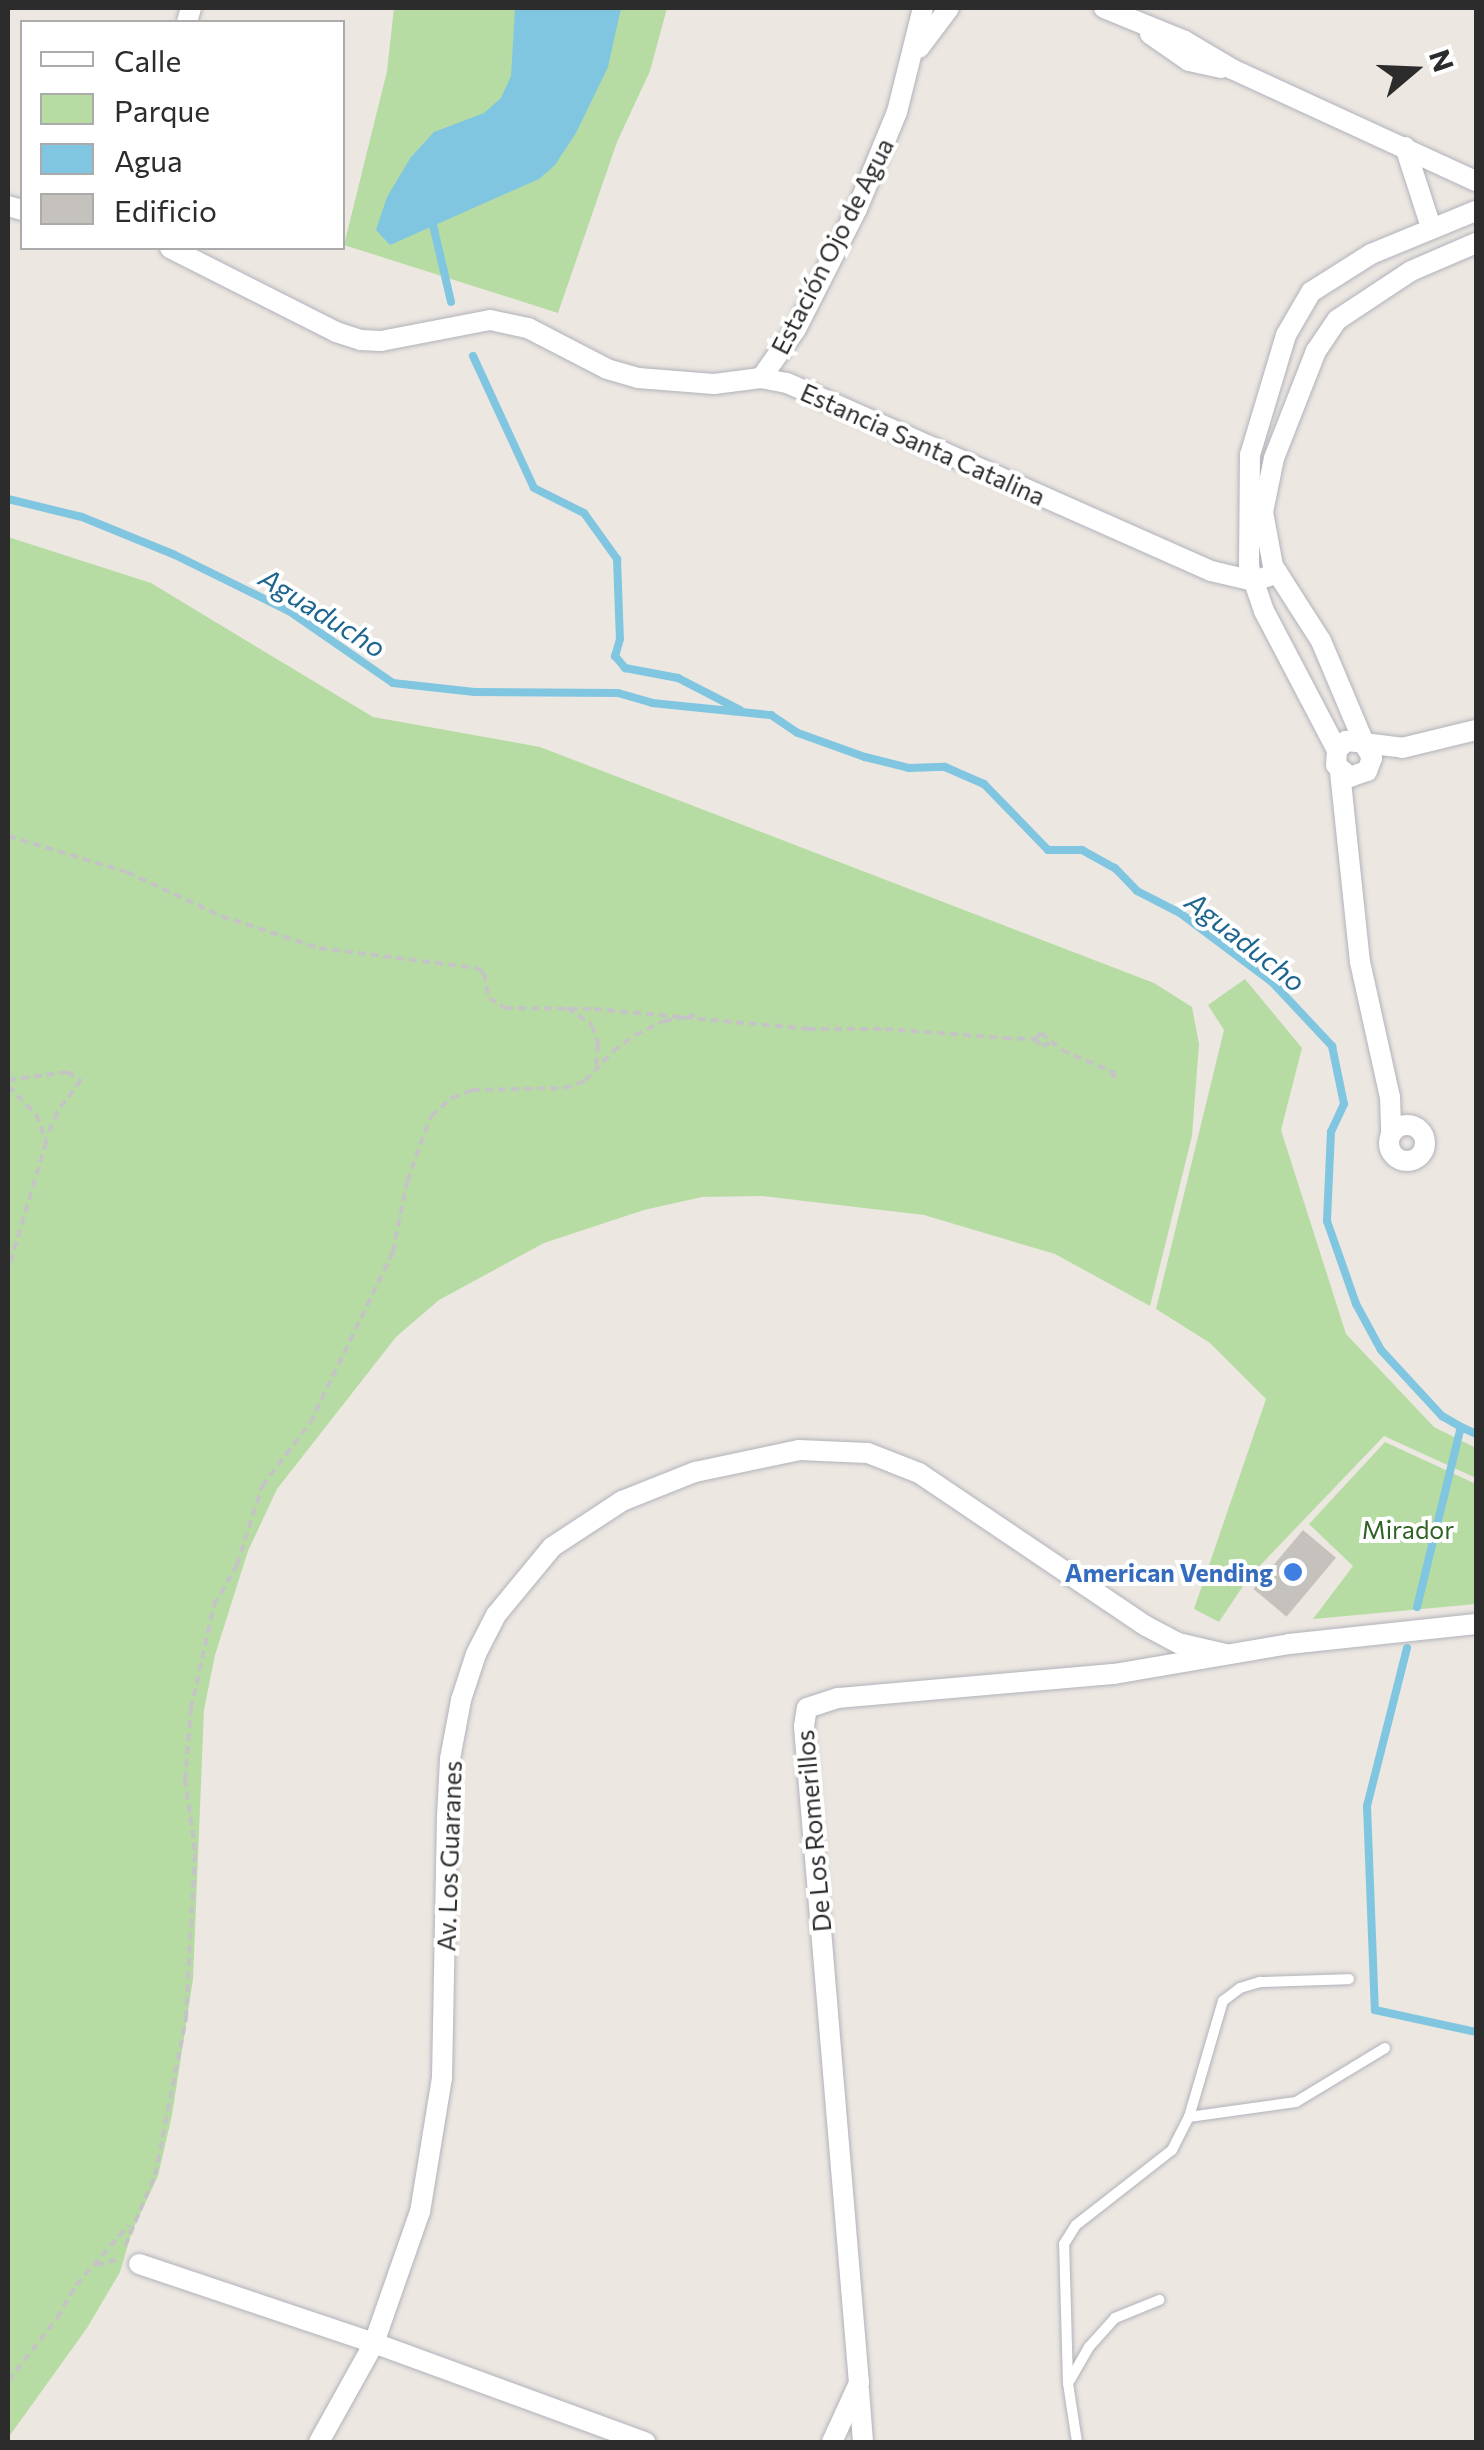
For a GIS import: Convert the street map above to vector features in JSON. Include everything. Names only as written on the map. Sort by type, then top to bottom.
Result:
[{"type":"street","points":[[915,54],[922,8]]},
{"type":"street","points":[[915,54],[950,8]]},
{"type":"street","points":[[1104,8],[1140,26],[1185,41],[1232,69],[1476,181]]},
{"type":"street","name":"Estación Ojo de Agua","points":[[761,378],[796,328],[857,209],[897,112],[915,54]]},
{"type":"street","points":[[1404,147],[1431,226]]},
{"type":"street","points":[[1476,211],[1431,226],[1331,276],[1311,292],[1296,314],[1270,381],[1250,455],[1249,566],[1264,611],[1337,750],[1359,763],[1476,730]]},
{"type":"street","points":[[1390,1097],[1424,1141],[1422,1152],[1413,1159],[1393,1154],[1390,1097],[1360,962],[1344,801],[1359,763],[1320,641],[1278,573],[1264,536],[1266,485],[1325,336],[1338,320],[1384,286],[1476,243]]},
{"type":"street","name":"Estancia Santa Catalina","points":[[174,250],[336,332],[361,340],[382,342],[490,320],[528,328],[608,368],[638,378],[714,384],[761,378],[826,398],[1210,571],[1254,580],[1278,573]]},
{"type":"street","points":[[1391,1134],[1403,1125],[1415,1127]]},
{"type":"street","name":"Av. Los Guaranes","points":[[319,2442],[374,2342],[420,2212],[436,2125],[445,2014],[446,1817],[461,1700],[476,1654],[496,1615],[552,1546],[622,1501],[695,1472],[799,1450],[868,1453],[919,1473],[1178,1644],[1226,1654]]},
{"type":"street","name":"De Los Romerillos","points":[[832,2442],[859,2383],[804,1726],[807,1708],[838,1698],[1114,1674],[1226,1654],[1476,1624]]},
{"type":"street","points":[[139,2264],[374,2342],[645,2442]]},
{"type":"street","points":[[859,2383],[863,2442]]},
{"type":"lane","points":[[1077,2442],[1068,2383],[1064,2244],[1076,2226],[1172,2150],[1188,2117],[1223,2001],[1240,1988],[1260,1982],[1349,1979]]},
{"type":"lane","points":[[1188,2117],[1296,2102],[1385,2048]]},
{"type":"lane","points":[[1068,2383],[1089,2347],[1116,2318],[1159,2300]]},
{"type":"path","points":[[8,836],[127,872],[221,916],[319,948],[477,968],[484,972],[489,998],[496,1006],[695,1015],[808,1029],[1035,1038],[1046,1034],[1050,1043],[1112,1074]]},
{"type":"path","points":[[562,1007],[580,1013],[592,1025],[598,1044],[596,1068]]},
{"type":"path","points":[[139,2264],[124,2248],[132,2222],[156,2175],[170,2116],[191,1979],[195,1850],[185,1780],[192,1709],[214,1605],[237,1566],[262,1486],[310,1423],[392,1252],[406,1182],[432,1116],[452,1098],[472,1090],[564,1088],[585,1081],[636,1035],[664,1021],[695,1015]]},
{"type":"path","points":[[8,1083],[68,1072],[80,1080],[57,1112],[8,1270]]},
{"type":"path","points":[[8,1083],[36,1114],[46,1142]]},
{"type":"path","points":[[8,2381],[88,2270],[132,2222]]},
{"type":"path","points":[[88,2270],[119,2259],[139,2264]]},
{"type":"green space","points":[[394,8],[667,8],[650,71],[617,142],[558,313],[345,245],[387,71]]},
{"type":"green space","points":[[8,537],[151,583],[373,717],[540,747],[1154,983],[1192,1007],[1199,1044],[1192,1136],[1150,1306],[1055,1254],[924,1215],[762,1196],[702,1197],[644,1210],[544,1243],[439,1300],[396,1337],[277,1489],[248,1551],[215,1655],[204,1710],[193,1979],[172,2115],[158,2176],[132,2231],[120,2272],[87,2328],[8,2438]]},
{"type":"green space","points":[[1245,979],[1302,1048],[1281,1130],[1346,1334],[1434,1427],[1476,1448],[1476,1478],[1384,1436],[1249,1577],[1219,1622],[1194,1609],[1266,1399],[1210,1343],[1156,1309],[1224,1030],[1208,1005]]},
{"type":"green space","name":"Mirador","points":[[1385,1442],[1476,1484],[1476,1604],[1313,1619],[1353,1566],[1309,1524]]},
{"type":"water","points":[[515,8],[621,8],[608,67],[576,133],[555,165],[539,179],[390,245],[376,230],[387,197],[411,157],[434,132],[484,113],[501,98],[511,76]]},
{"type":"building","name":"American Vending","points":[[1303,1530],[1336,1558],[1286,1617],[1254,1589]]},
{"type":"waterway","points":[[433,225],[451,302]]},
{"type":"waterway","name":"Aguaducho","points":[[473,356],[534,488],[584,513],[617,559],[620,639],[615,656],[625,668],[678,678],[740,710]]},
{"type":"waterway","name":"Aguaducho","points":[[8,499],[82,517],[175,555],[289,611],[393,683],[475,692],[618,693],[652,703],[771,715],[798,733],[865,757],[909,768],[945,767],[984,784],[1048,850],[1082,850],[1115,868],[1137,891],[1180,913],[1272,982],[1332,1046],[1344,1104],[1331,1132],[1327,1221],[1356,1304],[1381,1350],[1442,1416],[1461,1427]]},
{"type":"waterway","points":[[1417,1607],[1461,1427],[1476,1434]]},
{"type":"waterway","points":[[1407,1648],[1367,1806],[1375,2010],[1476,2032]]},
{"type":"place","name":"American Vending","points":[[1293,1572]]}]
